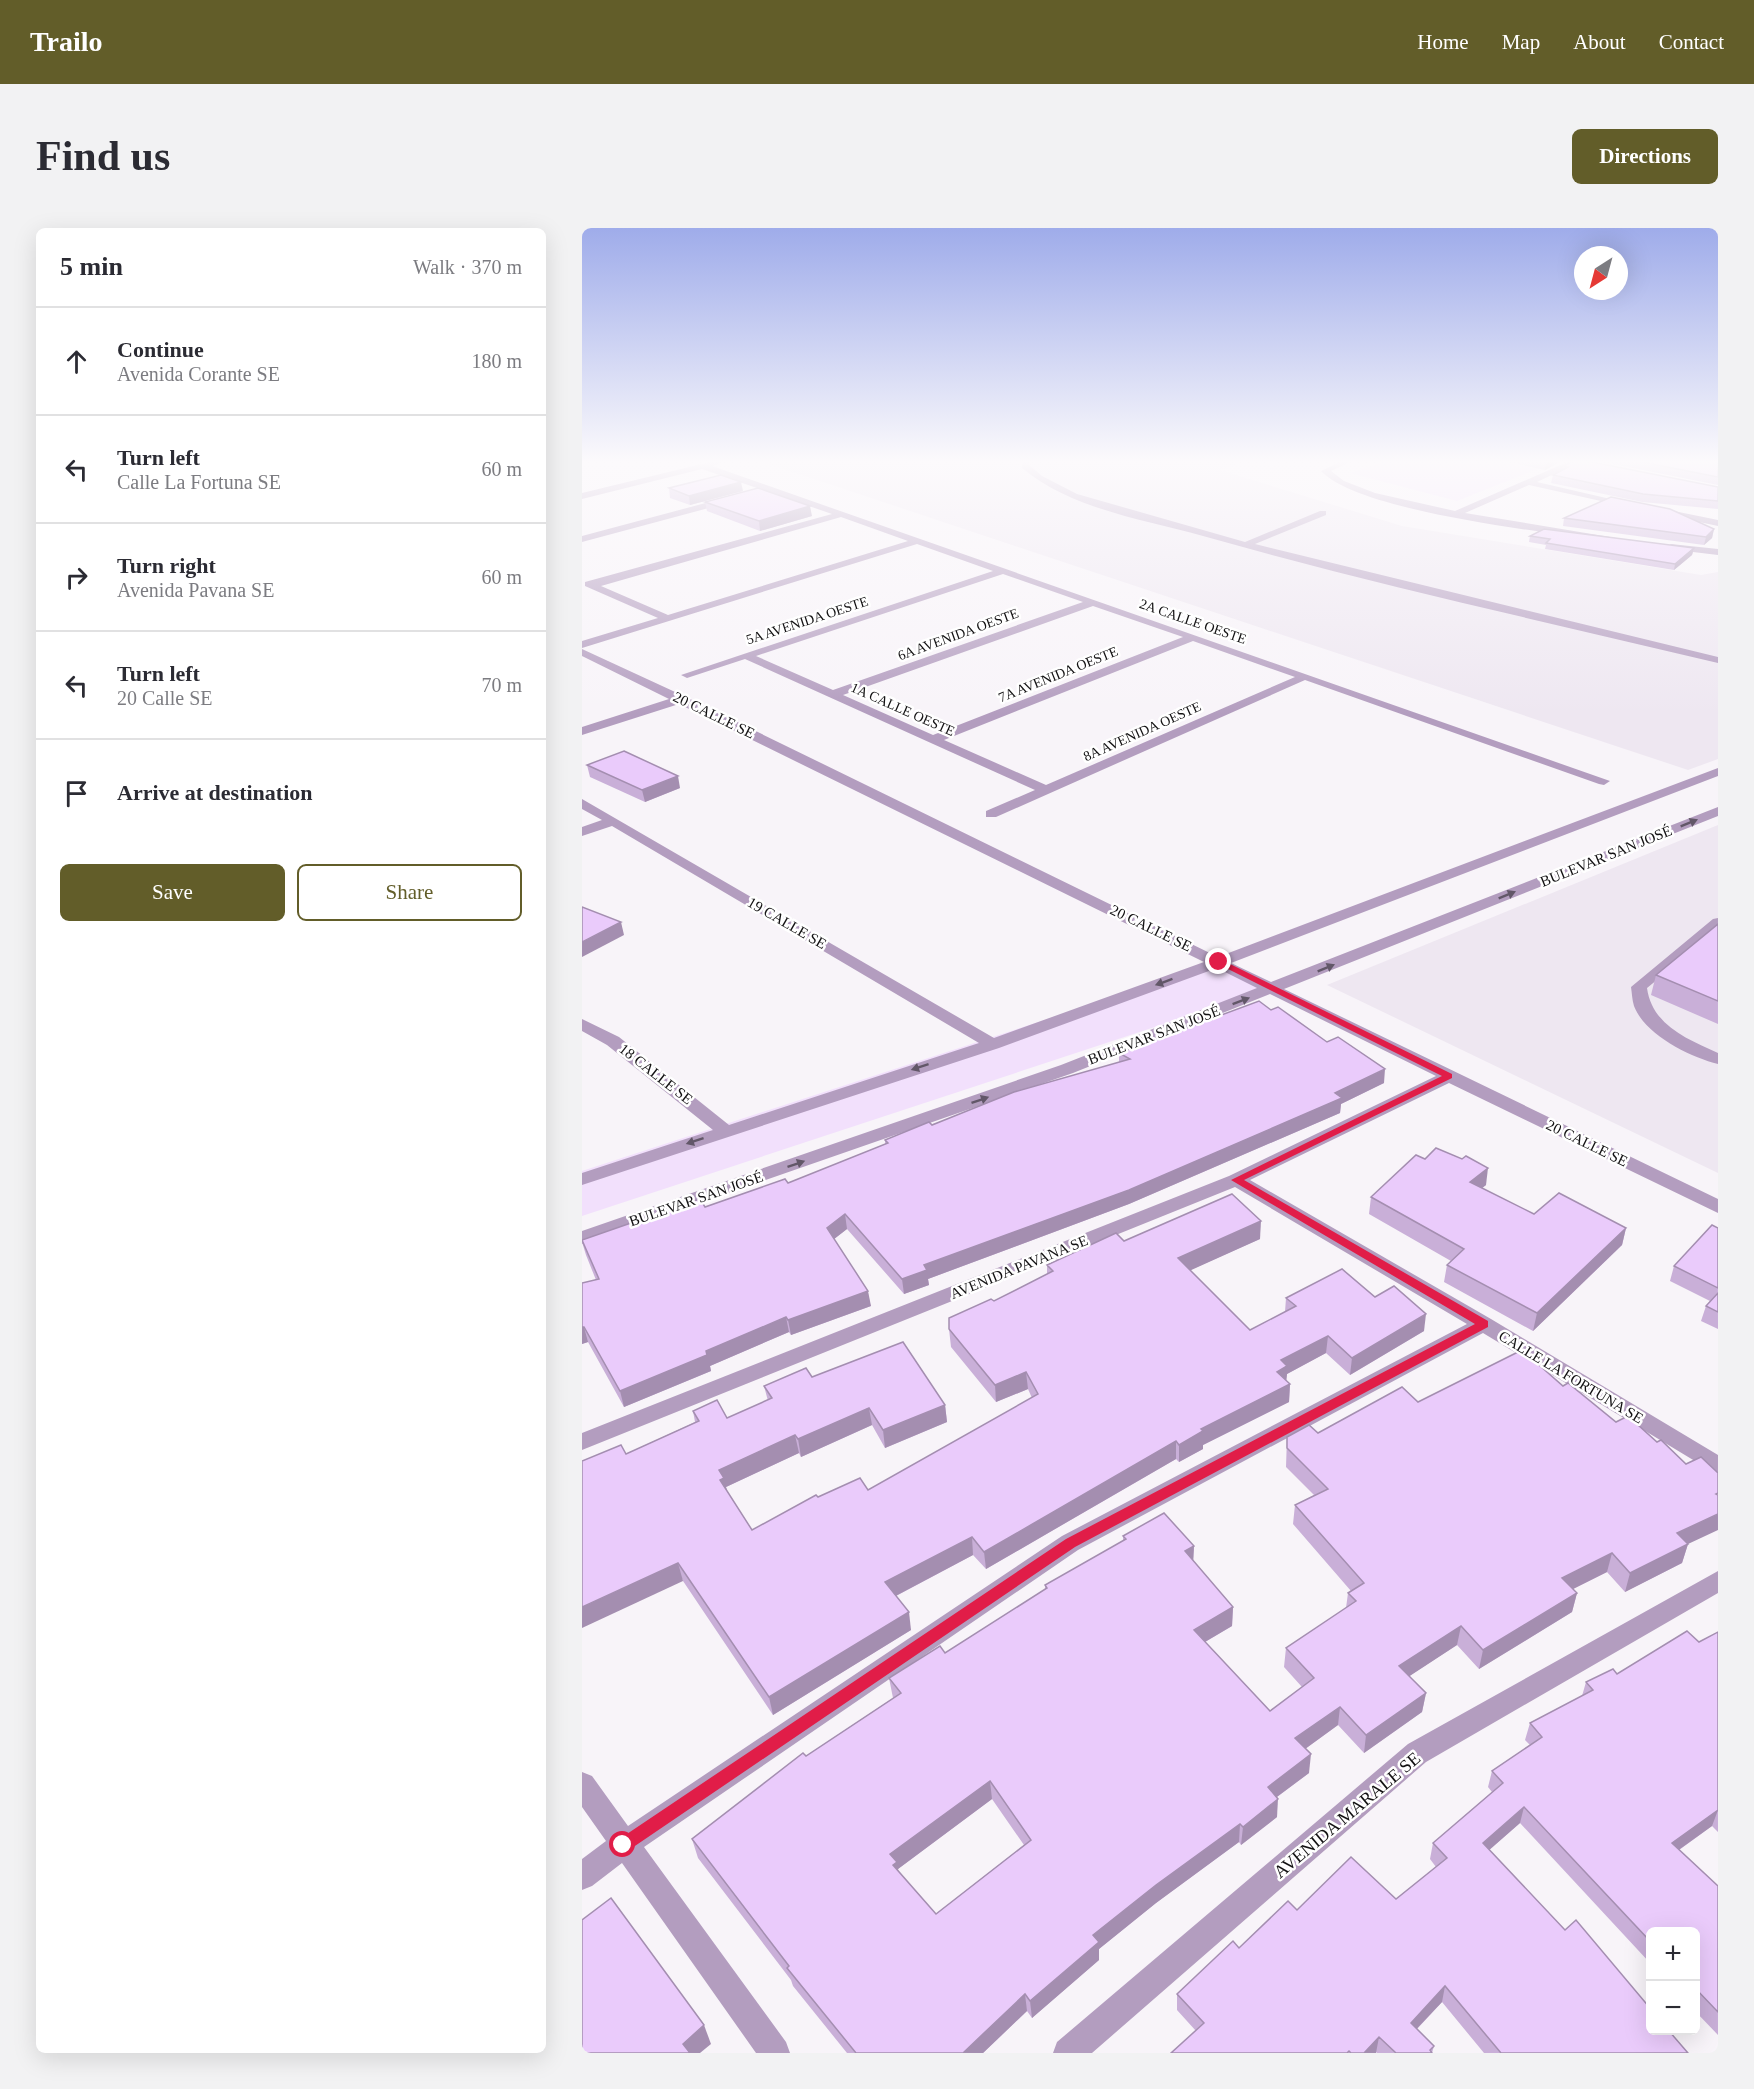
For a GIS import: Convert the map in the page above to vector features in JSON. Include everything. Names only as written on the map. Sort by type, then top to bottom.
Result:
[{"type":"street","points":[[587,583],[727,545]]},
{"type":"street","points":[[582,645],[901,545]]},
{"type":"street","name":"2A CALLE OESTE","points":[[932,545],[1604,782]]},
{"type":"street","points":[[1250,545],[1718,660]]},
{"type":"street","points":[[1660,546],[1718,552]]},
{"type":"street","name":"5A AVENIDA OESTE","points":[[687,675],[1004,571]]},
{"type":"street","points":[[587,583],[667,618]]},
{"type":"street","name":"6A AVENIDA OESTE","points":[[834,694],[1093,602]]},
{"type":"street","name":"7A AVENIDA OESTE","points":[[934,739],[1193,637]]},
{"type":"street","name":"20 CALLE SE","points":[[582,652],[1718,1207]]},
{"type":"street","name":"1A CALLE OESTE","points":[[747,656],[1046,790]]},
{"type":"street","name":"8A AVENIDA OESTE","points":[[991,814],[1306,676]]},
{"type":"street","points":[[582,731],[682,699]]},
{"type":"street","points":[[582,1179],[993,1044],[1219,962],[1718,772]]},
{"type":"street","name":"19 CALLE SE","points":[[582,803],[993,1044]]},
{"type":"street","name":"BULEVAR SAN JOSÉ","points":[[582,1238],[1068,1069],[1718,811]]},
{"type":"street","points":[[582,832],[613,821]]},
{"type":"street","points":[[1718,922],[1639,987],[1642,1007],[1666,1032],[1692,1048],[1718,1059]]},
{"type":"street","name":"18 CALLE SE","points":[[582,1024],[613,1041],[726,1131]]},
{"type":"street","name":"AVENIDA PAVANA SE","points":[[582,1442],[1236,1180],[1449,1076]]},
{"type":"street","name":"CALLE LA FORTUNA SE","points":[[1236,1180],[1484,1324],[1718,1466]]},
{"type":"street","points":[[582,1876],[623,1845],[1070,1543],[1484,1324]]},
{"type":"street","name":"AVENIDA MARALE SE","points":[[1068,2053],[1417,1754],[1718,1581]]},
{"type":"street","points":[[582,1785],[775,2053]]},
{"type":"shaded area","points":[[1013,545],[1519,545],[1701,575],[1718,572],[1718,759],[1688,770]]},
{"type":"shaded area","points":[[1718,825],[1718,1173],[1327,985]]},
{"type":"shaded area","points":[[1219,963],[1270,989],[582,1216],[582,1171]]},
{"type":"building","points":[[1559,545],[1672,545],[1694,548],[1675,564]]},
{"type":"building","points":[[624,751],[678,776],[642,790],[587,765]]},
{"type":"building","points":[[582,907],[621,922],[582,942]]},
{"type":"building","points":[[1718,924],[1718,1001],[1656,975]]},
{"type":"building","points":[[1259,1001],[1271,1010],[1278,1007],[1327,1042],[1338,1037],[1385,1069],[1335,1093],[1342,1098],[1129,1190],[924,1265],[927,1270],[902,1279],[845,1214],[827,1228],[868,1291],[788,1320],[786,1317],[706,1351],[707,1355],[620,1391],[582,1327],[582,1283],[599,1279],[582,1240],[700,1199],[705,1207],[785,1179],[788,1183],[888,1143],[885,1140],[929,1122],[932,1125],[1014,1092],[1130,1059],[1119,1053]]},
{"type":"building","points":[[1436,1148],[1462,1159],[1466,1156],[1488,1168],[1470,1182],[1534,1214],[1559,1193],[1626,1228],[1537,1313],[1447,1265],[1464,1249],[1371,1197],[1416,1155],[1425,1159]]},
{"type":"building","points":[[1232,1194],[1261,1221],[1178,1258],[1250,1330],[1296,1306],[1286,1298],[1342,1269],[1375,1297],[1394,1286],[1426,1314],[1352,1358],[1328,1336],[1281,1360],[1287,1366],[1277,1372],[1290,1384],[1201,1429],[1203,1431],[1179,1445],[1176,1441],[984,1552],[972,1537],[885,1582],[909,1612],[769,1697],[678,1563],[582,1607],[582,1461],[621,1445],[626,1454],[699,1421],[693,1411],[717,1400],[727,1418],[772,1398],[764,1386],[806,1368],[812,1377],[903,1342],[945,1405],[883,1430],[869,1408],[798,1439],[795,1435],[719,1470],[724,1478],[720,1480],[752,1530],[816,1495],[818,1497],[860,1478],[868,1490],[1038,1394],[1026,1372],[995,1385],[949,1329],[949,1318],[991,1299],[994,1301],[1053,1271],[1047,1265],[1116,1233],[1124,1241]]},
{"type":"building","points":[[1712,1225],[1718,1228],[1718,1288],[1674,1266]]},
{"type":"building","points":[[1718,1293],[1718,1312],[1706,1306]]},
{"type":"building","points":[[1522,1350],[1563,1386],[1568,1383],[1616,1422],[1628,1416],[1657,1442],[1661,1440],[1686,1464],[1701,1457],[1718,1473],[1718,1493],[1716,1494],[1718,1495],[1718,1514],[1677,1533],[1688,1544],[1630,1573],[1612,1553],[1562,1578],[1577,1593],[1483,1650],[1461,1626],[1399,1666],[1426,1693],[1366,1735],[1340,1707],[1295,1738],[1311,1754],[1268,1787],[1278,1799],[1243,1827],[1240,1824],[1156,1885],[1093,1935],[1099,1942],[1030,2001],[1025,1994],[963,2053],[856,2053],[787,1968],[789,1966],[692,1839],[803,1753],[806,1756],[901,1693],[889,1678],[940,1646],[945,1653],[1047,1588],[1045,1585],[1126,1539],[1123,1536],[1164,1513],[1194,1546],[1185,1551],[1233,1607],[1194,1630],[1270,1711],[1314,1678],[1286,1648],[1356,1601],[1348,1593],[1364,1583],[1295,1505],[1328,1489],[1287,1448],[1287,1437],[1309,1425],[1318,1433],[1402,1387],[1418,1402]],"holes":[[[990,1781],[1031,1840],[936,1914],[893,1865],[897,1862],[890,1854]]]},
{"type":"building","points":[[1687,1631],[1699,1642],[1718,1632],[1718,1810],[1672,1843],[1718,1886],[1718,2012],[1700,1993],[1700,1927],[1646,1927],[1646,1937],[1524,1807],[1483,1843],[1565,1930],[1576,1920],[1646,2003],[1646,2035],[1672,2035],[1688,2053],[1501,2053],[1445,1986],[1411,2023],[1434,2046],[1430,2050],[1432,2053],[1396,2053],[1379,2037],[1364,2053],[1349,2051],[1347,2053],[1171,2053],[1204,2023],[1177,1994],[1233,1941],[1239,1948],[1288,1901],[1297,1910],[1351,1857],[1396,1899],[1447,1858],[1433,1843],[1503,1783],[1492,1771],[1542,1737],[1530,1723],[1593,1690],[1586,1682],[1613,1669],[1617,1674]]},
{"type":"building","points":[[611,1898],[704,2025],[683,2044],[690,2053],[582,2053],[582,1920]]},
{"type":"route","points":[[623,1845],[1070,1543],[1484,1324],[1236,1180],[1449,1076],[1219,962]]}]
